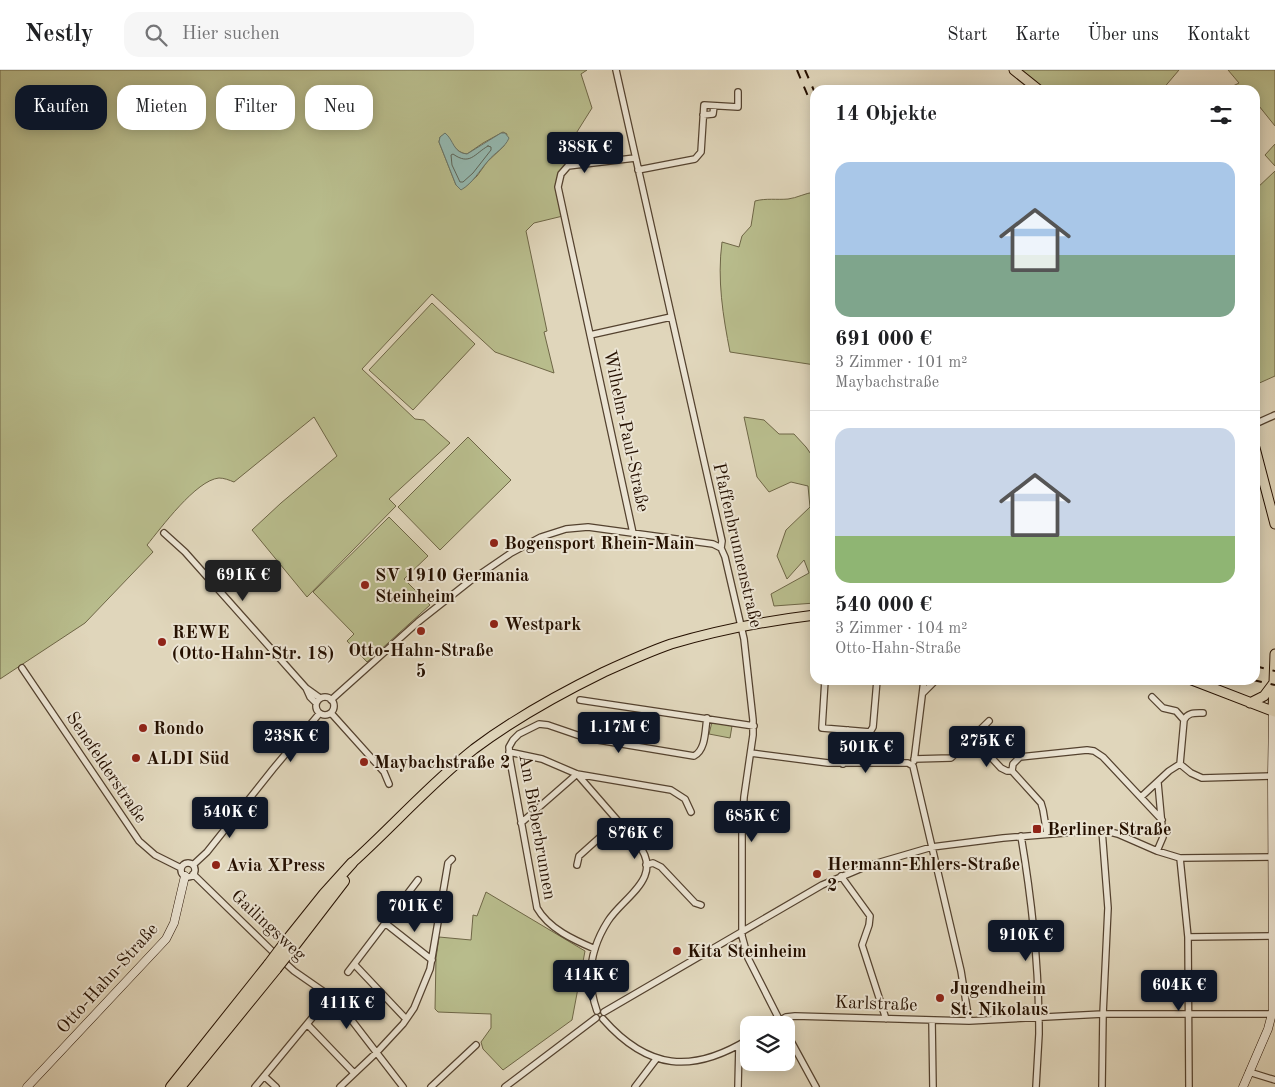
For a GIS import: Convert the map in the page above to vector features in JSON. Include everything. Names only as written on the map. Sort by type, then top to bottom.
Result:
[{"type":"highway","points":[[180,1087],[287,947],[324,894],[354,865]]},
{"type":"highway","points":[[171,1087],[272,966]]},
{"type":"main road","points":[[1016,72],[1033,85]]},
{"type":"main road","points":[[1260,467],[1275,524]]},
{"type":"main road","points":[[354,865],[410,806],[456,765],[506,727],[582,683],[635,658],[670,645],[741,626],[810,616]]},
{"type":"main road","points":[[1243,1087],[1273,1014],[1275,654]]},
{"type":"main road","points":[[1250,703],[1264,696],[1274,683]]},
{"type":"main road","points":[[1205,685],[1274,711]]},
{"type":"main road","name":"Otto-Hahn-Straße","points":[[28,1087],[166,940],[174,923],[189,875]]},
{"type":"street","name":"Pfaffenbrunnenstraße","points":[[616,70],[722,542],[721,548],[725,556],[741,626],[748,668],[754,726],[744,797],[742,831],[743,943],[748,958],[777,1016]]},
{"type":"street","points":[[638,170],[695,159],[701,154],[704,105],[738,107],[738,92]]},
{"type":"street","points":[[703,115],[712,114],[714,106]]},
{"type":"street","name":"Wilhelm-Paul-Straße","points":[[634,533],[560,203],[558,181],[562,172],[568,166],[635,158]]},
{"type":"street","name":"Wilhelm-Paul-Straße","points":[[590,335],[670,317]]},
{"type":"street","points":[[1260,422],[1275,415]]},
{"type":"street","points":[[331,700],[432,610],[490,566],[524,544],[541,537],[574,528],[596,528],[713,544],[721,548]]},
{"type":"street","points":[[164,533],[185,552],[306,688],[310,697],[318,701]]},
{"type":"street","name":"Senefelderstraße","points":[[22,668],[139,841],[155,855],[181,868]]},
{"type":"street","points":[[825,685],[822,728],[870,732],[872,730],[876,685]]},
{"type":"street","points":[[924,685],[914,762],[961,971],[969,1021]]},
{"type":"street","points":[[923,693],[931,685]]},
{"type":"street","points":[[326,697],[331,700],[334,708],[331,713],[324,716],[320,714],[316,709],[318,701],[326,697]]},
{"type":"street","points":[[1152,697],[1164,708],[1176,711],[1184,720]]},
{"type":"street","points":[[580,700],[754,726]]},
{"type":"street","points":[[331,713],[384,772],[389,784]]},
{"type":"street","points":[[1180,764],[1184,720],[1188,715],[1203,713]]},
{"type":"street","points":[[189,875],[182,874],[181,868],[185,863],[193,865],[207,852],[273,769],[320,714]]},
{"type":"street","name":"Am Bieberbrunnen","points":[[595,950],[559,931],[538,910],[509,747],[515,738],[539,724],[586,738],[694,756],[702,748],[707,718]]},
{"type":"street","points":[[751,753],[843,764],[908,763],[949,759],[955,756],[989,721]]},
{"type":"street","points":[[983,727],[991,738],[990,742],[983,749]]},
{"type":"street","points":[[843,764],[848,730]]},
{"type":"street","points":[[973,738],[1004,770],[1012,771],[1040,803],[1044,810],[1047,834]]},
{"type":"street","points":[[1012,771],[1014,761],[1023,756],[1094,751],[1103,757],[1162,820]]},
{"type":"street","points":[[509,752],[542,759],[577,774],[671,790],[685,799],[692,812]]},
{"type":"street","points":[[1180,764],[1202,778],[1273,776]]},
{"type":"street","points":[[1141,797],[1169,771],[1180,764]]},
{"type":"street","points":[[577,774],[642,849],[646,865],[641,885],[608,921],[595,950],[590,978],[593,996],[605,1016],[603,1019]]},
{"type":"street","points":[[521,823],[577,774]]},
{"type":"street","points":[[1157,851],[1163,837],[1158,782]]},
{"type":"street","points":[[577,865],[579,856],[618,821]]},
{"type":"street","points":[[1102,830],[1108,908],[1102,1087]]},
{"type":"street","points":[[505,1087],[596,1018],[595,1015],[601,1011],[815,889],[841,876],[890,858],[932,847],[1021,836],[1102,830],[1180,858],[1274,857]]},
{"type":"street","points":[[1021,836],[1033,921],[1038,1017],[1036,1087]]},
{"type":"street","points":[[1180,858],[1188,937],[1189,1087]]},
{"type":"street","points":[[340,1087],[377,1052],[406,1020],[420,995],[428,977],[432,960],[448,863],[452,859]]},
{"type":"street","points":[[646,865],[653,863],[658,865],[696,903],[701,905]]},
{"type":"street","name":"Otto-Hahn-Straße","points":[[189,875],[194,871],[193,865]]},
{"type":"street","name":"Gailingsweg","points":[[189,875],[283,961],[330,996],[355,1023],[403,1087]]},
{"type":"street","points":[[841,876],[870,916],[862,946],[886,1018]]},
{"type":"street","points":[[348,972],[418,880]]},
{"type":"street","points":[[385,923],[432,960]]},
{"type":"street","points":[[1188,937],[1274,936]]},
{"type":"street","points":[[354,964],[406,1020]]},
{"type":"street","points":[[255,1087],[326,1000]]},
{"type":"street","name":"Karlstraße","points":[[795,1016],[969,1021],[1103,1014],[1273,1014]]},
{"type":"street","points":[[596,1018],[603,1019],[630,1044],[657,1058],[675,1061],[705,1060],[723,1054],[739,1045]]},
{"type":"street","points":[[932,1020],[934,1087]]},
{"type":"street","points":[[307,1024],[354,1073]]},
{"type":"street","points":[[431,1087],[476,1045]]},
{"type":"street","points":[[738,1087],[739,1045]]},
{"type":"street","points":[[795,1048],[816,1087]]},
{"type":"street","points":[[635,1087],[657,1058]]},
{"type":"street","points":[[1249,1072],[1275,1080]]},
{"type":"street","points":[[264,1076],[276,1087]]},
{"type":"green space","points":[[0,70],[587,70],[581,74],[592,108],[570,143],[573,162],[569,163],[558,175],[567,215],[534,223],[526,231],[547,331],[544,332],[554,373],[495,352],[432,294],[362,369],[415,419],[424,420],[450,443],[389,499],[396,506],[307,597],[252,530],[337,456],[314,417],[234,482],[219,478],[200,487],[180,506],[147,545],[153,552],[85,623],[0,679]],"holes":[[[503,132],[507,134],[504,146],[464,188],[456,185],[439,142],[440,137],[445,134],[457,149],[467,154]]]},
{"type":"green space","points":[[1021,70],[1179,70],[1166,85],[1039,85]]},
{"type":"green space","points":[[1228,70],[1275,70],[1275,126],[1260,107],[1260,85],[1235,85],[1239,83]]},
{"type":"green space","points":[[1275,144],[1275,166],[1265,155]]},
{"type":"green space","points":[[1275,171],[1275,376],[1260,383],[1260,185]]},
{"type":"green space","points":[[810,193],[810,364],[730,352],[720,284],[722,242],[739,247],[742,236],[751,226],[755,201],[795,198]]},
{"type":"green space","points":[[432,303],[475,344],[413,410],[369,370]]},
{"type":"green space","points":[[744,417],[764,420],[779,434],[794,434],[806,447],[810,453],[810,507],[808,486],[791,482],[769,492],[757,477]]},
{"type":"green space","points":[[468,437],[511,480],[440,550],[398,507]]},
{"type":"green space","points":[[810,507],[810,603],[774,606],[771,594],[809,573],[804,560],[787,579],[777,556],[786,530]]},
{"type":"green space","name":"SV 1910 Germania Steinheim","points":[[389,517],[428,556],[404,579],[430,605],[367,662],[347,641],[354,634],[313,592]]},
{"type":"green space","points":[[712,722],[732,726],[730,738],[709,734]]},
{"type":"green space","points":[[486,892],[585,951],[572,1020],[503,1070],[483,1049],[481,1042],[491,1028],[491,1014],[438,1012],[435,1009],[436,958],[439,937],[471,940],[473,915],[477,916]]},
{"type":"water","points":[[445,133],[456,149],[467,154],[501,133],[505,133],[509,138],[505,145],[490,158],[461,190],[456,185],[439,142],[440,137]]},
{"type":"railway","points":[[797,70],[810,101]]},
{"type":"railway","points":[[805,70],[812,85]]},
{"type":"railway","points":[[1260,667],[1275,671]]},
{"type":"railway","points":[[1260,682],[1275,685]]},
{"type":"place","name":"Bogensport Rhein-Main","points":[[494,543]]},
{"type":"place","name":"SV 1910 Germania Steinheim","points":[[365,585]]},
{"type":"place","name":"Westpark","points":[[494,624]]},
{"type":"place","name":"Otto-Hahn-Straße 5","points":[[421,631]]},
{"type":"place","name":"REWE (Otto-Hahn-Str. 18)","points":[[162,642]]},
{"type":"place","name":"Rondo","points":[[143,728]]},
{"type":"place","name":"ALDI Süd","points":[[136,758]]},
{"type":"place","name":"Maybachstraße 2","points":[[364,762]]},
{"type":"place","name":"Berliner Straße","points":[[1037,829]]},
{"type":"place","name":"Avia XPress","points":[[216,865]]},
{"type":"place","name":"Hermann-Ehlers-Straße 2","points":[[817,874]]},
{"type":"place","name":"Kita Steinheim","points":[[677,951]]},
{"type":"place","name":"Jugendheim St. Nikolaus","points":[[940,998]]}]
